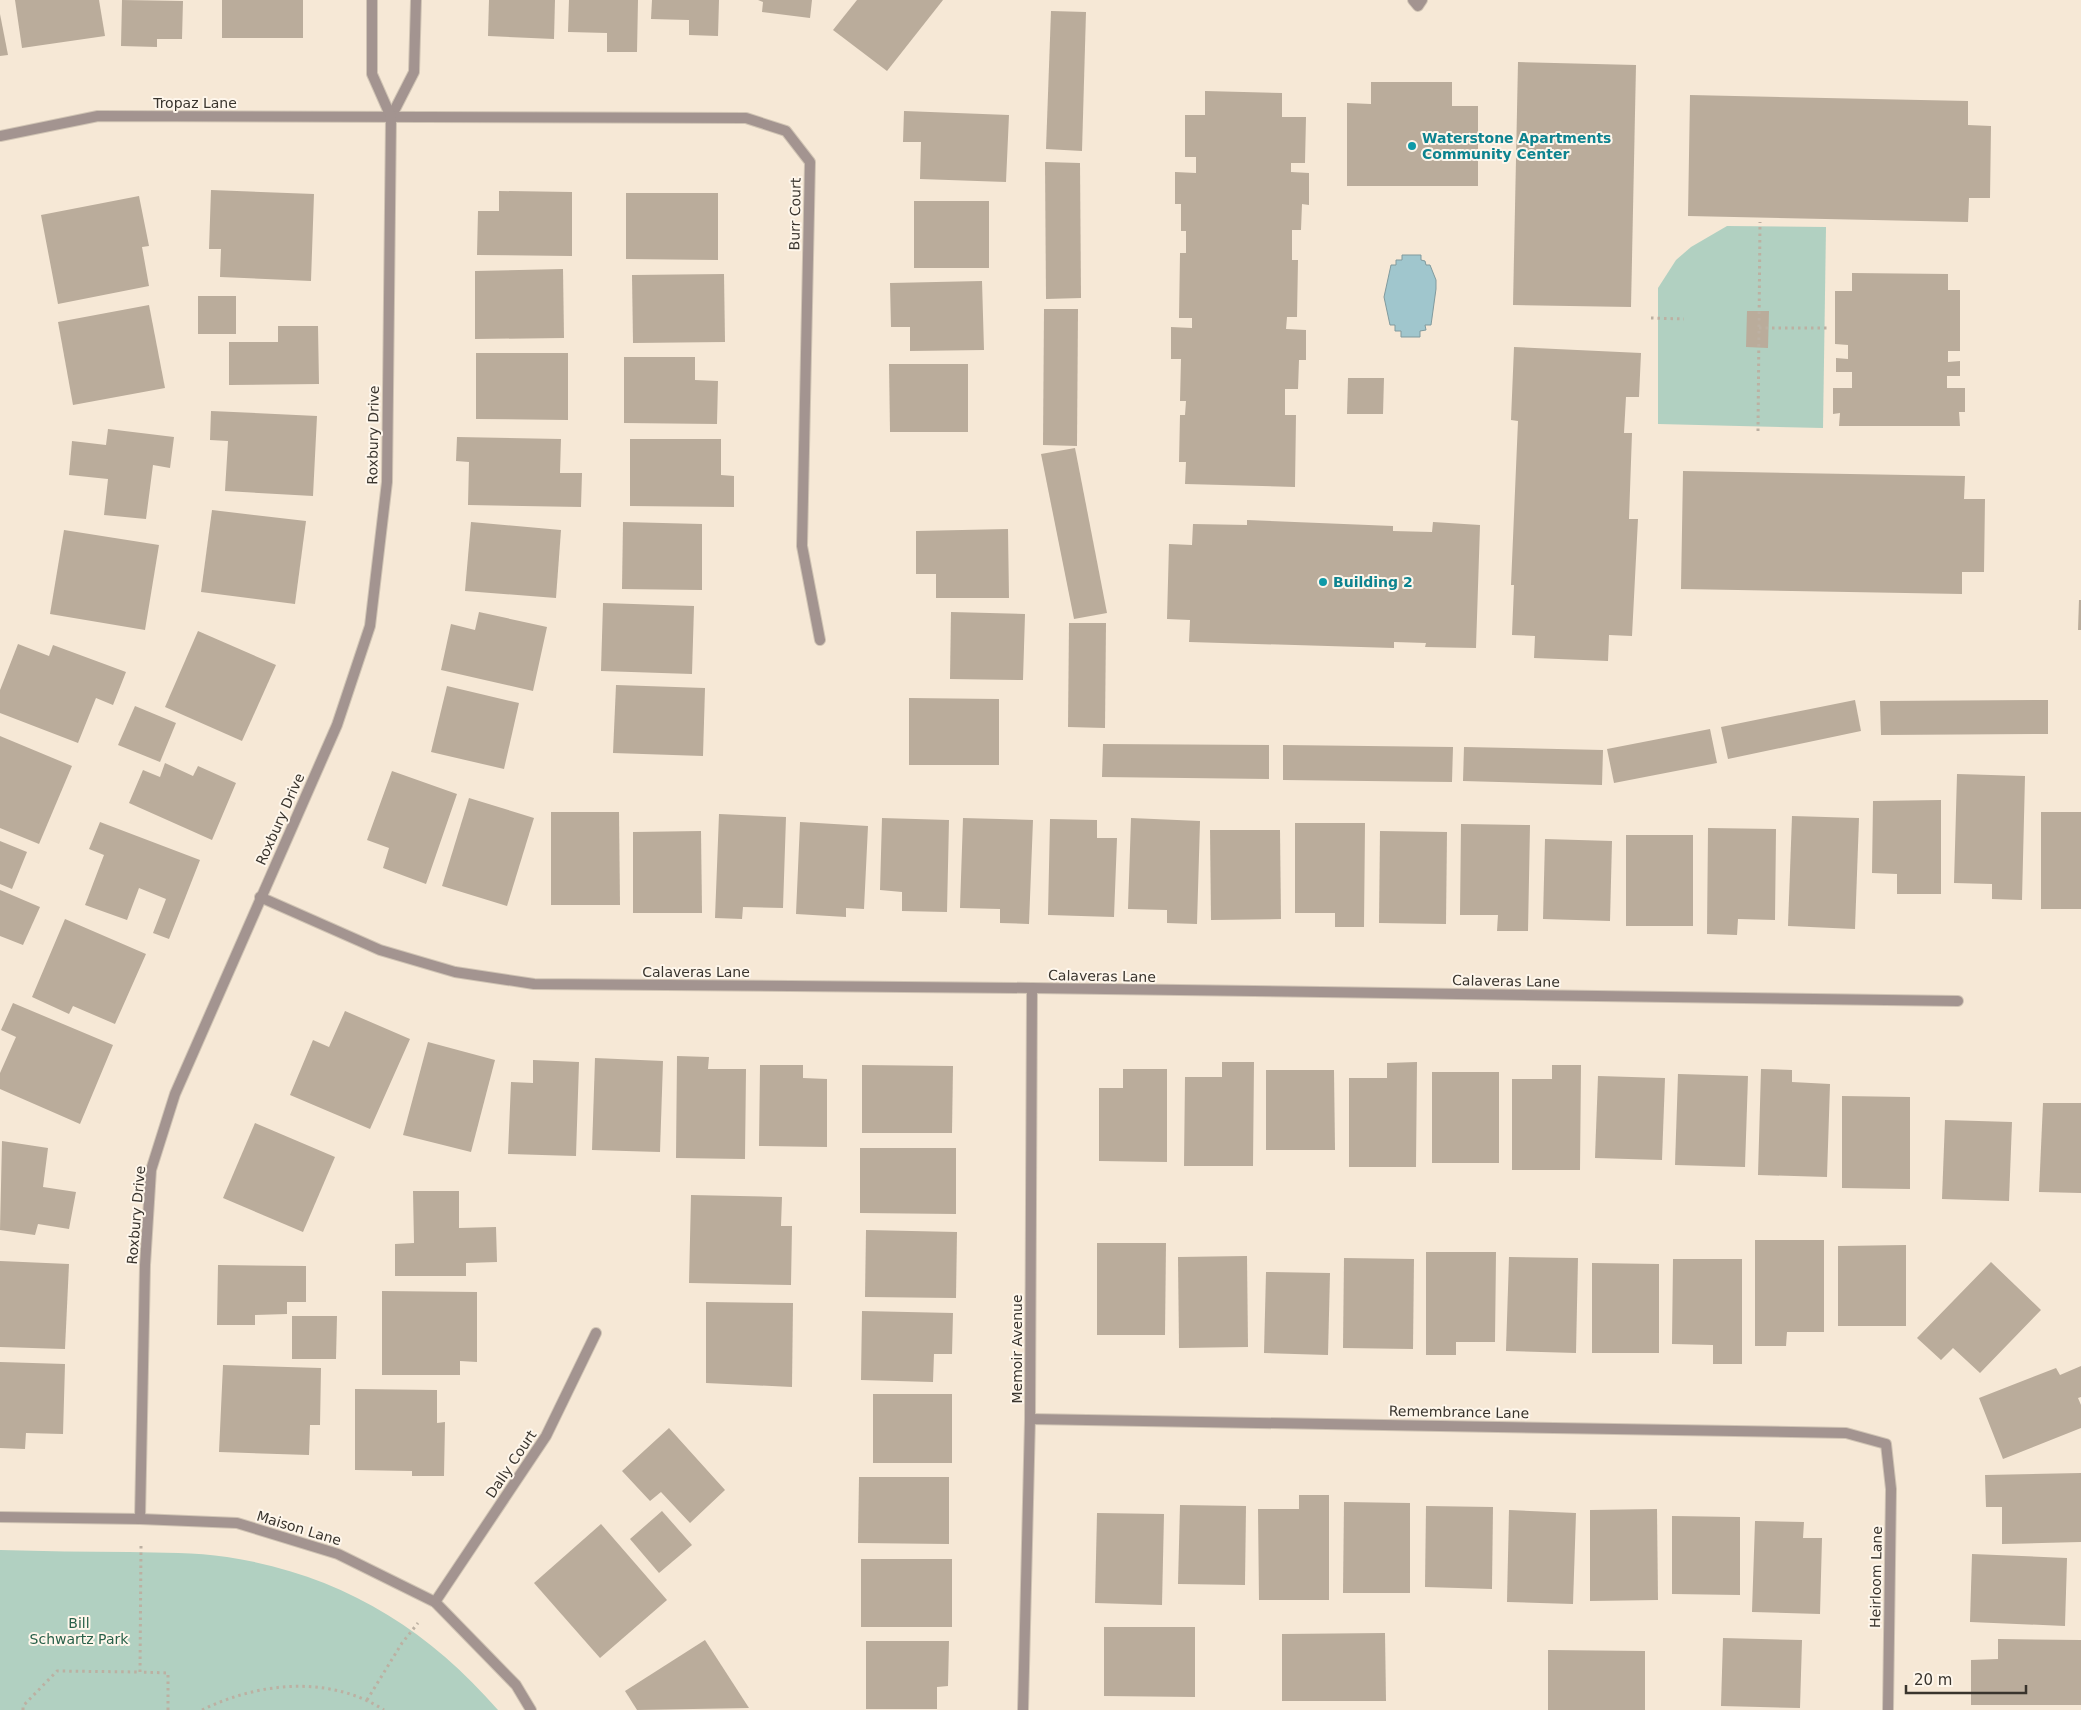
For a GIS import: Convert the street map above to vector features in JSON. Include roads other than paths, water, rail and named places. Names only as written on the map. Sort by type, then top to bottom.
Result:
[{"type":"street","name":"Roxbury Drive","points":[[140,1519],[145,1265],[151,1170],[175,1094],[260,897],[338,725],[370,626],[387,482],[391,117],[372,74],[372,0]]},
{"type":"street","name":"Roxbury Drive","points":[[391,117],[414,72],[416,0]]},
{"type":"street","points":[[1413,0],[1418,6],[1422,0]]},
{"type":"street","name":"Tropaz Lane","points":[[0,136],[98,116],[391,117]]},
{"type":"street","name":"Burr Court","points":[[391,117],[746,118],[786,131],[810,162],[802,546],[820,640]]},
{"type":"street","name":"Calaveras Lane","points":[[260,897],[380,950],[455,972],[534,984],[1032,988],[1958,1001]]},
{"type":"street","name":"Memoir Avenue","points":[[1023,1710],[1030,1419],[1032,988]]},
{"type":"street","name":"Dally Court","points":[[435,1602],[546,1436],[596,1333]]},
{"type":"street","name":"Remembrance Lane","points":[[1030,1419],[1846,1433],[1886,1444]]},
{"type":"street","name":"Heirloom Lane","points":[[1886,1444],[1891,1489],[1888,1710]]},
{"type":"street","name":"Maison Lane","points":[[0,1517],[140,1519],[237,1523],[338,1554],[435,1602],[516,1686],[531,1710]]},
{"type":"water","points":[[1402,255],[1421,255],[1421,260],[1425,261],[1426,265],[1430,265],[1436,280],[1431,325],[1425,325],[1426,330],[1420,331],[1420,337],[1401,337],[1401,331],[1395,331],[1395,325],[1390,325],[1384,297],[1391,265],[1396,265],[1396,260],[1402,260]]},
{"type":"place","name":"Waterstone Apartments Community Center","points":[[1412,146]]},
{"type":"place","name":"Building 2","points":[[1323,582]]},
{"type":"park label","name":"Bill Schwartz Park","points":[[79,1632]]}]
